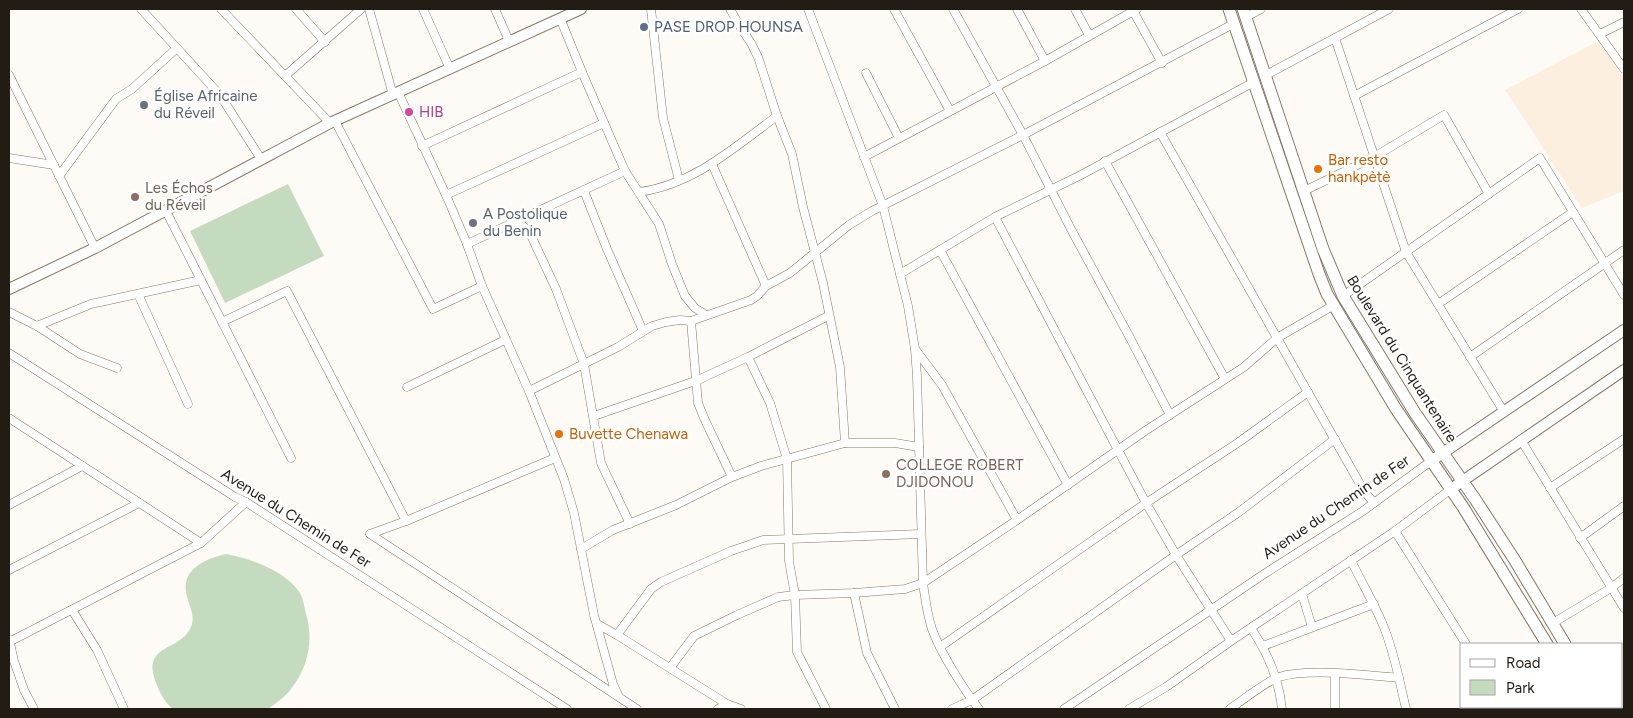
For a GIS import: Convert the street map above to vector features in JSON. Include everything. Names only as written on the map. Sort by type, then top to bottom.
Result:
[{"type":"main road","name":"Boulevard du Cinquantenaire","points":[[1230,9],[1319,274],[1334,305],[1396,409],[1451,489],[1547,643]]},
{"type":"main road","name":"Boulevard du Cinquantenaire","points":[[1245,13],[1323,249],[1343,296],[1371,344],[1514,559],[1565,643]]},
{"type":"street","points":[[141,9],[220,94],[261,159]]},
{"type":"street","points":[[221,9],[285,76],[333,122],[433,310],[482,286]]},
{"type":"street","points":[[296,9],[325,42]]},
{"type":"street","points":[[285,76],[361,9]]},
{"type":"street","points":[[369,9],[396,93],[446,195],[467,244],[482,286],[529,391],[564,479],[574,513],[597,624],[613,684],[619,697]]},
{"type":"street","points":[[423,9],[450,69]]},
{"type":"street","points":[[495,9],[509,41]]},
{"type":"street","points":[[9,289],[95,248],[333,122],[580,9]]},
{"type":"street","points":[[651,9],[663,118],[679,180]]},
{"type":"street","points":[[730,9],[755,50],[792,154],[840,367],[845,443]]},
{"type":"street","points":[[808,9],[883,206],[900,274],[915,349],[922,582],[932,629],[940,647],[979,709]]},
{"type":"street","points":[[894,9],[950,111]]},
{"type":"street","points":[[953,9],[1023,135],[1170,415]]},
{"type":"street","points":[[1017,9],[1045,61]]},
{"type":"street","points":[[1075,9],[1089,35]]},
{"type":"street","points":[[864,157],[1045,61],[1134,9],[1162,63]]},
{"type":"street","points":[[1245,13],[1261,9]]},
{"type":"street","points":[[1266,75],[1389,9]]},
{"type":"street","points":[[1354,96],[1518,9]]},
{"type":"street","points":[[1581,9],[1624,69]]},
{"type":"street","points":[[560,18],[625,170],[659,224],[684,296],[706,316]]},
{"type":"street","points":[[1600,34],[1624,22]]},
{"type":"street","points":[[529,391],[618,347],[643,331],[666,322],[691,321],[751,300],[766,286],[790,273],[849,225],[872,211],[1023,135],[1235,23]]},
{"type":"street","points":[[1335,38],[1406,252],[1504,412]]},
{"type":"street","points":[[59,176],[116,99],[132,89],[178,48]]},
{"type":"street","points":[[422,146],[582,72]]},
{"type":"street","points":[[866,74],[899,138]]},
{"type":"street","points":[[9,75],[95,248]]},
{"type":"street","points":[[900,274],[995,217],[1254,82]]},
{"type":"street","points":[[639,192],[658,189],[693,175],[712,164],[777,116]]},
{"type":"street","points":[[1304,191],[1374,157],[1444,116],[1489,194]]},
{"type":"street","points":[[446,195],[604,123]]},
{"type":"street","points":[[1160,132],[1364,491],[1374,504]]},
{"type":"street","points":[[9,158],[54,165]]},
{"type":"street","points":[[1343,296],[1540,158],[1624,295]]},
{"type":"street","points":[[1105,161],[1225,379]]},
{"type":"street","points":[[712,164],[766,286]]},
{"type":"street","points":[[467,244],[625,170]]},
{"type":"street","points":[[584,190],[643,331]]},
{"type":"street","points":[[166,211],[291,458]]},
{"type":"street","points":[[1438,304],[1573,212]]},
{"type":"street","points":[[995,217],[1146,504],[1231,641]]},
{"type":"street","points":[[516,220],[529,230],[556,289],[584,364],[601,462],[630,524]]},
{"type":"street","points":[[940,250],[1068,485]]},
{"type":"street","points":[[1470,357],[1624,250]]},
{"type":"street","points":[[37,326],[91,304],[201,280]]},
{"type":"street","points":[[222,322],[287,291],[406,521],[555,458]]},
{"type":"street","points":[[138,294],[188,404]]},
{"type":"street","points":[[670,668],[694,636],[778,598],[794,595],[905,589],[922,582],[1244,367],[1277,338],[1334,305]]},
{"type":"street","points":[[9,312],[37,326],[80,354],[117,368]]},
{"type":"street","points":[[594,416],[698,380],[828,316]]},
{"type":"street","points":[[691,321],[698,380],[696,391],[704,418],[732,477]]},
{"type":"street","name":"Avenue du Chemin de Fer","points":[[1064,709],[1374,504],[1442,453],[1624,330]]},
{"type":"street","points":[[407,387],[505,340]]},
{"type":"street","points":[[915,349],[942,385],[1017,520]]},
{"type":"street","name":"Avenue du Chemin de Fer","points":[[9,353],[235,497],[246,502],[568,709]]},
{"type":"street","points":[[748,357],[770,402],[787,459],[789,561],[794,595],[797,652],[826,709]]},
{"type":"street","points":[[1129,709],[1166,687],[1395,531],[1451,489],[1624,370]]},
{"type":"street","points":[[940,647],[1239,442],[1308,392]]},
{"type":"street","points":[[9,418],[201,543]]},
{"type":"street","points":[[952,709],[972,700],[1239,512],[1335,439]]},
{"type":"street","points":[[1550,488],[1624,439]]},
{"type":"street","points":[[1521,440],[1624,608]]},
{"type":"street","points":[[581,549],[613,530],[676,505],[732,477],[787,459],[845,443],[895,443],[919,447]]},
{"type":"street","points":[[9,506],[82,466]]},
{"type":"street","points":[[34,709],[24,690],[9,641],[201,543],[246,502]]},
{"type":"street","points":[[9,570],[139,503]]},
{"type":"street","points":[[1580,538],[1624,506]]},
{"type":"street","name":"Avenue du Chemin de Fer","points":[[406,521],[370,534],[637,709]]},
{"type":"street","points":[[1395,531],[1465,643]]},
{"type":"street","points":[[617,635],[651,589],[661,582],[731,551],[764,540],[921,534]]},
{"type":"street","points":[[1350,560],[1374,604],[1385,631],[1406,709]]},
{"type":"street","points":[[1552,623],[1612,588],[1624,578]]},
{"type":"street","points":[[854,593],[866,653],[895,709]]},
{"type":"street","points":[[1302,594],[1312,627]]},
{"type":"street","points":[[1263,646],[1374,604]]},
{"type":"street","points":[[72,610],[97,650],[124,709]]},
{"type":"street","points":[[597,624],[727,704],[741,709]]},
{"type":"street","points":[[1251,628],[1263,646],[1277,678],[1282,709]]},
{"type":"street","points":[[1230,709],[1277,678],[1305,674],[1335,674],[1399,678]]},
{"type":"street","points":[[1335,674],[1335,709]]},
{"type":"street","points":[[718,709],[727,704]]},
{"type":"shaded area","points":[[1598,41],[1624,78],[1624,191],[1582,208],[1505,90]]},
{"type":"green space","points":[[288,184],[324,256],[225,303],[190,231]]},
{"type":"green space","points":[[226,554],[245,558],[274,571],[291,582],[299,592],[304,604],[309,634],[308,653],[302,672],[291,689],[268,709],[173,709],[163,697],[156,683],[153,661],[163,650],[178,642],[190,629],[193,620],[186,592],[186,584],[192,570],[204,561]]},
{"type":"place","name":"PASE DROP HOUNSA","points":[[644,27]]},
{"type":"place","name":"Église Africaine du Réveil","points":[[144,105]]},
{"type":"place","name":"HIB","points":[[409,112]]},
{"type":"place","name":"Bar resto hankpètè","points":[[1318,169]]},
{"type":"place","name":"Les Échos du Réveil","points":[[135,197]]},
{"type":"place","name":"A Postolique du Benin","points":[[473,223]]},
{"type":"place","name":"Buvette Chenawa","points":[[559,434]]},
{"type":"place","name":"COLLEGE ROBERT DJIDONOU","points":[[886,474]]}]
